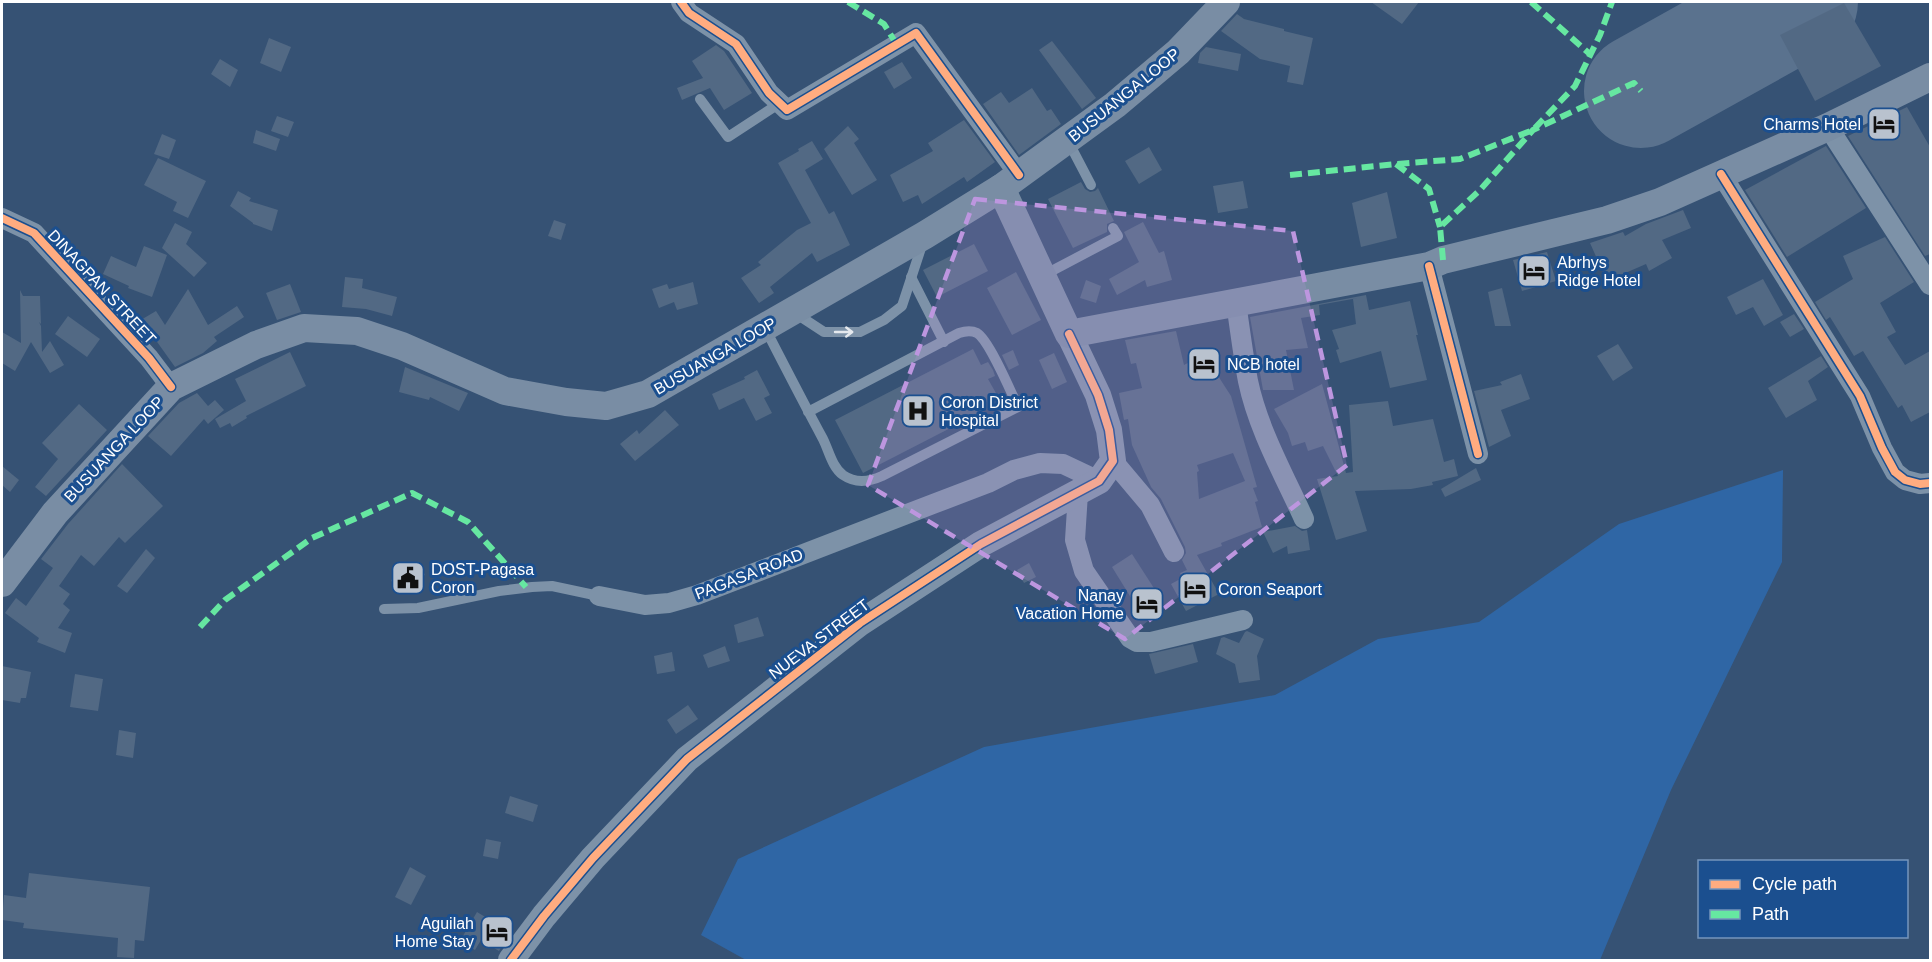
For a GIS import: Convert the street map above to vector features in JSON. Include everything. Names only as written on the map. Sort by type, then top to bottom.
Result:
[{"type":"main road","name":"BUSUANGA LOOP","points":[[2,583],[55,513],[171,387],[256,345],[304,328],[357,331],[402,346],[505,392],[606,406],[648,394],[925,235],[1010,181],[1115,105],[1178,52],[1226,2]]},
{"type":"main road","points":[[1010,181],[1042,276],[1069,334],[1429,266],[1443,260],[1607,220],[1660,201],[1828,127],[1930,77]]},
{"type":"street","points":[[685,7],[736,44],[769,93],[787,110],[916,33],[1010,181]]},
{"type":"street","points":[[1828,127],[1930,285]]},
{"type":"street","points":[[1720,174],[1860,396],[1895,472],[1905,480],[1920,484],[1930,483]]},
{"type":"street","name":"DINAGPAN STREET","points":[[2,218],[34,233],[149,358],[171,387]]},
{"type":"street","points":[[1429,266],[1478,454]]},
{"type":"street","points":[[1236,303],[1248,382],[1256,408],[1270,445],[1304,519]]},
{"type":"street","points":[[1069,334],[1098,395],[1109,430],[1097,478],[1075,540],[1084,571],[1130,638],[1137,642],[1151,642],[1244,620]]},
{"type":"street","name":"PAGASA ROAD","points":[[598,596],[645,605],[669,603],[697,595],[988,483],[1014,470],[1040,463],[1063,464],[1097,478]]},
{"type":"street","points":[[1097,478],[1150,505],[1174,552]]},
{"type":"street","name":"NUEVA STREET","points":[[511,960],[544,916],[593,858],[687,759],[860,622],[981,544],[1097,478]]},
{"type":"lane","points":[[669,2],[678,11],[685,7]]},
{"type":"lane","points":[[700,99],[728,137],[780,103]]},
{"type":"lane","points":[[1067,141],[1091,185]]},
{"type":"lane","points":[[1042,276],[1118,237],[1113,228]]},
{"type":"lane","points":[[792,311],[824,332],[860,332],[884,320],[902,306],[925,235]]},
{"type":"lane","points":[[911,277],[944,342]]},
{"type":"lane","points":[[765,328],[835,467],[849,478],[866,482],[882,476],[1018,406],[983,337],[971,331],[965,331],[808,412]]},
{"type":"lane","name":"PAGASA ROAD","points":[[384,609],[418,608],[532,586],[552,586],[598,596]]},
{"type":"highlighted area","points":[[975,199],[1293,231],[1347,465],[1125,639],[868,485]]},
{"type":"shaded area","points":[[1783,470],[1782,562],[1671,790],[1600,960],[746,960],[701,935],[738,859],[984,747],[1275,695],[1378,639],[1479,622],[1619,524]]},
{"type":"building","points":[[1371,2],[1419,2],[1402,24]]},
{"type":"building","points":[[1844,3],[1881,66],[1815,101],[1780,35]]},
{"type":"building","points":[[1237,14],[1244,19],[1313,38],[1303,85],[1287,82],[1290,66],[1260,59],[1221,31]]},
{"type":"building","points":[[269,38],[291,47],[281,72],[260,63]]},
{"type":"building","points":[[1052,41],[1096,98],[1082,109],[1039,50]]},
{"type":"building","points":[[716,45],[724,51],[752,93],[724,110],[710,88],[682,100],[677,88],[703,78],[692,61]]},
{"type":"building","points":[[1206,47],[1241,54],[1238,71],[1198,63],[1200,53]]},
{"type":"building","points":[[220,59],[238,70],[230,87],[211,74]]},
{"type":"building","points":[[902,62],[912,78],[894,89],[884,72]]},
{"type":"building","points":[[1032,88],[1047,111],[1051,109],[1061,124],[1019,155],[983,104],[1001,92],[1009,103]]},
{"type":"building","points":[[1907,107],[1930,147],[1930,254],[1925,256],[1848,136]]},
{"type":"building","points":[[277,116],[294,122],[288,137],[271,131]]},
{"type":"building","points":[[964,120],[995,162],[967,182],[964,177],[922,204],[918,195],[903,202],[890,175],[933,151],[928,143]]},
{"type":"building","points":[[848,126],[859,139],[854,143],[877,180],[852,195],[824,149]]},
{"type":"building","points":[[256,130],[280,139],[276,151],[253,143]]},
{"type":"building","points":[[162,134],[176,140],[169,159],[154,154]]},
{"type":"building","points":[[812,141],[823,159],[805,170],[829,214],[834,211],[850,245],[817,262],[812,253],[770,287],[774,293],[759,303],[741,278],[761,265],[758,262],[797,230],[811,223],[778,163]]},
{"type":"building","points":[[1826,146],[1866,208],[1787,257],[1745,190]]},
{"type":"building","points":[[1149,147],[1162,170],[1139,184],[1125,161]]},
{"type":"building","points":[[158,158],[206,181],[188,218],[173,211],[177,202],[144,185]]},
{"type":"building","points":[[1243,181],[1248,208],[1218,213],[1213,186]]},
{"type":"building","points":[[1081,182],[1090,192],[1098,188],[1114,221],[1107,224],[1107,232],[1073,248],[1048,199]]},
{"type":"building","points":[[238,191],[251,198],[249,201],[278,210],[272,231],[253,224],[230,206]]},
{"type":"building","points":[[1387,192],[1397,238],[1361,247],[1352,203]]},
{"type":"building","points":[[1683,210],[1691,228],[1662,240],[1672,258],[1649,271],[1646,264],[1607,281],[1590,243],[1623,232],[1625,236],[1646,224]]},
{"type":"building","points":[[554,220],[566,224],[561,240],[548,236]]},
{"type":"building","points":[[1143,222],[1159,253],[1164,251],[1172,280],[1147,287],[1145,280],[1117,295],[1109,279],[1139,262],[1124,232]]},
{"type":"building","points":[[175,223],[192,232],[186,244],[207,263],[194,277],[162,248]]},
{"type":"building","points":[[1885,237],[1914,282],[1880,303],[1896,332],[1887,337],[1905,365],[1930,351],[1930,412],[1911,422],[1902,405],[1898,408],[1863,351],[1854,356],[1830,317],[1826,320],[1815,302],[1853,279],[1843,256]]},
{"type":"building","points":[[974,244],[988,271],[937,297],[923,270]]},
{"type":"building","points":[[144,246],[167,255],[152,297],[128,288],[129,286],[103,274],[111,256],[136,267]]},
{"type":"building","name":"Abrhys Ridge Hotel","points":[[1547,252],[1556,281],[1522,291],[1513,260]]},
{"type":"building","points":[[1016,272],[1041,320],[1012,335],[987,288]]},
{"type":"building","points":[[345,277],[363,279],[362,288],[397,297],[392,316],[366,309],[342,307]]},
{"type":"building","points":[[1763,279],[1783,315],[1764,326],[1753,307],[1736,315],[1727,297]]},
{"type":"building","points":[[1086,280],[1101,286],[1096,303],[1080,298]]},
{"type":"building","points":[[693,282],[698,304],[677,310],[674,302],[659,308],[652,289],[667,284],[669,289]]},
{"type":"building","points":[[290,284],[301,312],[277,320],[266,293]]},
{"type":"building","points":[[1502,288],[1511,326],[1495,326],[1488,292]]},
{"type":"building","points":[[188,289],[208,325],[237,306],[244,317],[214,337],[217,341],[203,353],[175,367],[150,332],[144,335],[134,324],[156,311],[165,325]]},
{"type":"building","points":[[20,290],[23,296],[40,296],[41,324],[39,322],[42,352],[50,341],[64,365],[50,373],[31,342],[15,371],[2,363],[2,332],[21,343]]},
{"type":"building","points":[[1366,295],[1369,310],[1410,301],[1427,380],[1390,388],[1381,351],[1340,363],[1336,350],[1339,349],[1332,330],[1356,324],[1353,299],[1358,298],[1319,305],[1320,315],[1301,318],[1308,348],[1286,350],[1294,390],[1263,390],[1250,317]]},
{"type":"building","points":[[1794,314],[1804,329],[1790,337],[1780,322]]},
{"type":"building","points":[[68,316],[100,339],[87,357],[55,334]]},
{"type":"building","points":[[1176,331],[1184,365],[1197,358],[1204,370],[1211,365],[1231,396],[1257,487],[1253,488],[1258,501],[1255,502],[1262,527],[1197,555],[1219,594],[1186,611],[1171,584],[1182,578],[1180,573],[1187,570],[1182,560],[1186,553],[1185,547],[1161,499],[1151,487],[1132,445],[1128,419],[1124,420],[1119,393],[1142,388],[1136,363],[1131,364],[1125,340]],"holes":[[[1233,453],[1245,481],[1199,499],[1197,465]]]},
{"type":"building","points":[[1618,344],[1633,368],[1613,381],[1597,356]]},
{"type":"building","name":"Coron District Hospital","points":[[973,349],[981,365],[988,362],[993,370],[995,376],[988,379],[1001,402],[863,473],[835,420]]},
{"type":"building","points":[[1013,350],[1019,365],[1009,370],[1002,355]]},
{"type":"building","points":[[290,352],[306,386],[246,416],[247,418],[232,427],[230,423],[220,428],[215,419],[246,401],[235,379]]},
{"type":"building","points":[[1054,353],[1067,382],[1052,389],[1039,360]]},
{"type":"building","points":[[1821,356],[1828,367],[1808,381],[1817,400],[1786,418],[1768,388]]},
{"type":"building","points":[[405,367],[468,393],[459,411],[430,397],[429,400],[399,392]]},
{"type":"building","points":[[757,370],[770,395],[764,398],[772,413],[756,421],[744,398],[719,410],[712,394],[745,379],[744,377]]},
{"type":"building","points":[[1521,374],[1530,399],[1501,410],[1511,436],[1489,447],[1474,391],[1502,385],[1500,382]]},
{"type":"building","points":[[1322,384],[1346,473],[1353,472],[1349,405],[1388,401],[1393,426],[1433,419],[1444,462],[1454,459],[1458,476],[1432,482],[1433,485],[1411,489],[1355,491],[1367,531],[1336,540],[1317,479],[1338,476],[1323,446],[1308,451],[1305,442],[1292,446],[1288,433],[1274,409]]},
{"type":"building","points":[[197,393],[208,406],[215,400],[224,410],[208,424],[204,419],[171,456],[148,436],[179,403]]},
{"type":"building","points":[[79,404],[107,430],[46,496],[35,487],[58,459],[42,443]]},
{"type":"building","points":[[665,410],[679,425],[635,461],[620,444],[637,430],[639,434]]},
{"type":"building","points":[[122,464],[163,506],[125,543],[119,537],[94,566],[81,555],[59,586],[70,594],[63,604],[70,610],[58,628],[72,633],[65,653],[37,642],[39,638],[5,613],[16,598],[26,606],[53,568],[41,559],[68,524]]},
{"type":"building","points":[[2,466],[19,480],[10,492],[2,485]]},
{"type":"building","points":[[1476,468],[1481,480],[1445,497],[1441,489]]},
{"type":"building","points":[[1295,526],[1302,531],[1307,530],[1310,550],[1288,554],[1287,546],[1273,553],[1263,532]]},
{"type":"building","points":[[146,549],[155,558],[127,593],[117,586]]},
{"type":"building","points":[[1132,554],[1159,596],[1138,609],[1112,567]]},
{"type":"building","name":"DOST-Pagasa Coron","points":[[401,562],[425,574],[415,593],[391,581]]},
{"type":"building","points":[[1029,563],[1036,577],[1024,583],[1017,570]]},
{"type":"building","points":[[758,617],[764,636],[738,643],[734,625]]},
{"type":"building","points":[[1247,631],[1264,639],[1257,656],[1260,680],[1239,683],[1235,664],[1216,654],[1221,638],[1239,643]]},
{"type":"building","points":[[1193,644],[1198,662],[1155,674],[1149,654]]},
{"type":"building","points":[[725,646],[730,661],[708,668],[703,655]]},
{"type":"building","points":[[672,652],[675,671],[657,674],[654,656]]},
{"type":"building","points":[[2,666],[31,672],[26,698],[21,698],[20,703],[2,700]]},
{"type":"building","points":[[75,674],[103,679],[98,711],[70,707]]},
{"type":"building","points":[[688,705],[698,719],[676,734],[667,720]]},
{"type":"building","points":[[119,730],[136,733],[133,758],[116,755]]},
{"type":"building","points":[[510,796],[538,805],[533,822],[505,813]]},
{"type":"building","points":[[486,839],[501,842],[498,859],[483,856]]},
{"type":"building","points":[[410,867],[426,876],[411,905],[395,897]]},
{"type":"building","points":[[29,873],[150,887],[144,941],[135,940],[134,958],[117,957],[118,938],[23,928],[24,923],[2,920],[4,895],[26,898]]},
{"type":"building","points":[[477,912],[510,932],[499,951],[481,940],[475,950],[460,941]]},
{"type":"runway","points":[[1641,91],[1801,2]]},
{"type":"marked path","points":[[848,2],[884,24],[897,45]]},
{"type":"marked path","points":[[1531,2],[1591,55]]},
{"type":"marked path","points":[[1290,175],[1460,159],[1533,130],[1575,86],[1600,35],[1612,2]]},
{"type":"marked path","points":[[1443,260],[1440,227],[1480,190],[1533,130],[1634,83],[1641,91]]},
{"type":"marked path","points":[[1396,164],[1429,189],[1440,227]]},
{"type":"marked path","points":[[200,627],[225,600],[312,538],[412,493],[468,522],[526,587]]},
{"type":"cycle path","points":[[681,2],[689,13],[736,44],[769,93],[787,110],[916,33],[1019,175]]},
{"type":"cycle path","points":[[1721,174],[1860,396],[1895,472],[1905,480],[1920,484],[1930,483]]},
{"type":"cycle path","points":[[2,218],[34,233],[149,358],[171,387]]},
{"type":"cycle path","points":[[1429,266],[1478,454]]},
{"type":"cycle path","points":[[511,960],[544,916],[593,858],[687,759],[860,623],[981,544],[1099,481],[1113,461],[1109,430],[1098,395],[1069,334]]},
{"type":"place","name":"Charms Hotel","points":[[1884,124]]},
{"type":"place","name":"Abrhys Ridge Hotel","points":[[1534,271]]},
{"type":"place","name":"NCB hotel","points":[[1204,364]]},
{"type":"place","name":"Coron District Hospital","points":[[918,411]]},
{"type":"place","name":"DOST-Pagasa Coron","points":[[408,578]]},
{"type":"place","name":"Coron Seaport","points":[[1195,589]]},
{"type":"place","name":"Nanay Vacation Home","points":[[1147,604]]},
{"type":"place","name":"Aguilah Home Stay","points":[[497,932]]}]
